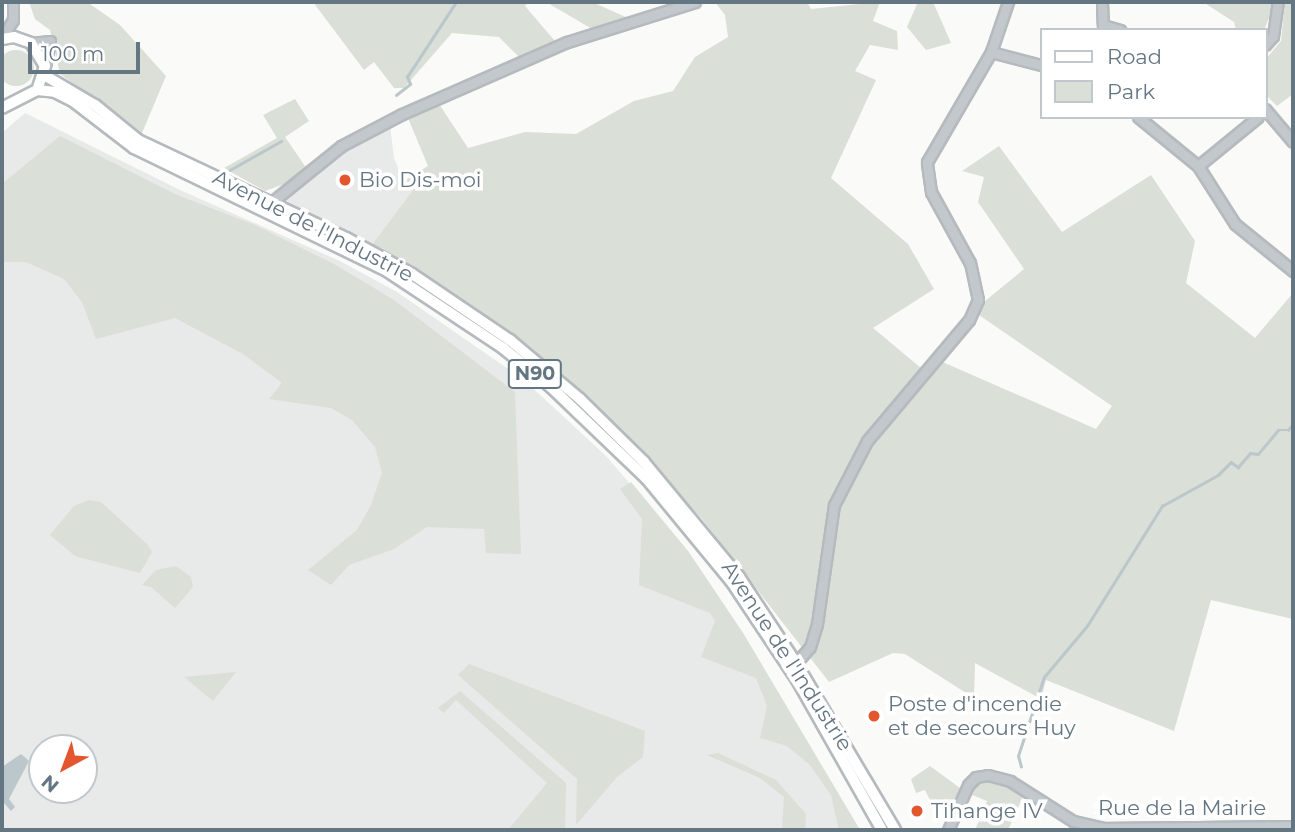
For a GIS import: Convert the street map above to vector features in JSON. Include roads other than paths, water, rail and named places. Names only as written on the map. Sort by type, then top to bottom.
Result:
[{"type":"main road","points":[[2,38],[27,41]]},
{"type":"main road","name":"N90","points":[[27,41],[45,70]]},
{"type":"main road","name":"Avenue de l'Industrie","points":[[45,70],[95,105],[138,140],[273,203],[412,274],[510,340],[563,384],[683,506],[739,577],[796,663],[895,830]]},
{"type":"main road","points":[[2,108],[37,90],[45,70]]},
{"type":"main road","name":"Avenue de l'Industrie","points":[[37,90],[55,92],[74,101],[134,148],[387,271],[503,348],[551,387],[679,515],[797,680],[882,830]]},
{"type":"main road","points":[[2,99],[15,101]]},
{"type":"street","points":[[2,38],[13,20],[13,2]]},
{"type":"street","points":[[260,207],[273,203],[325,156],[402,114],[567,42],[695,2]]},
{"type":"street","points":[[797,680],[796,663],[810,647],[817,624],[834,505],[867,441],[961,330],[978,300],[970,264],[932,192],[927,162],[991,52],[1008,2]]},
{"type":"street","points":[[1102,2],[1103,25],[1113,28]]},
{"type":"street","points":[[1267,43],[1273,36],[1278,2]]},
{"type":"street","points":[[13,20],[27,41]]},
{"type":"street","points":[[991,52],[1040,65]]},
{"type":"street","points":[[1267,111],[1293,142]]},
{"type":"street","points":[[1140,119],[1198,166],[1235,224],[1293,271]]},
{"type":"street","points":[[1198,166],[1256,119]]},
{"type":"street","points":[[780,656],[796,663]]},
{"type":"street","name":"Rue de la Mairie","points":[[948,830],[968,785],[976,777],[988,775],[1010,781],[1073,821],[1103,828],[1293,827]]},
{"type":"waterway","points":[[396,95],[410,84],[407,77],[456,2]]},
{"type":"waterway","points":[[228,171],[281,141]]},
{"type":"waterway","points":[[1021,767],[1018,756],[1044,677],[1087,626],[1162,506],[1218,475],[1231,462],[1238,467],[1250,453],[1258,454],[1278,430],[1288,430],[1293,424]]},
{"type":"place","name":"Bio Dis-moi","points":[[345,180]]},
{"type":"place","name":"Poste d'incendie et de secours Huy","points":[[874,716]]},
{"type":"place","name":"Tihange IV","points":[[917,811]]}]
